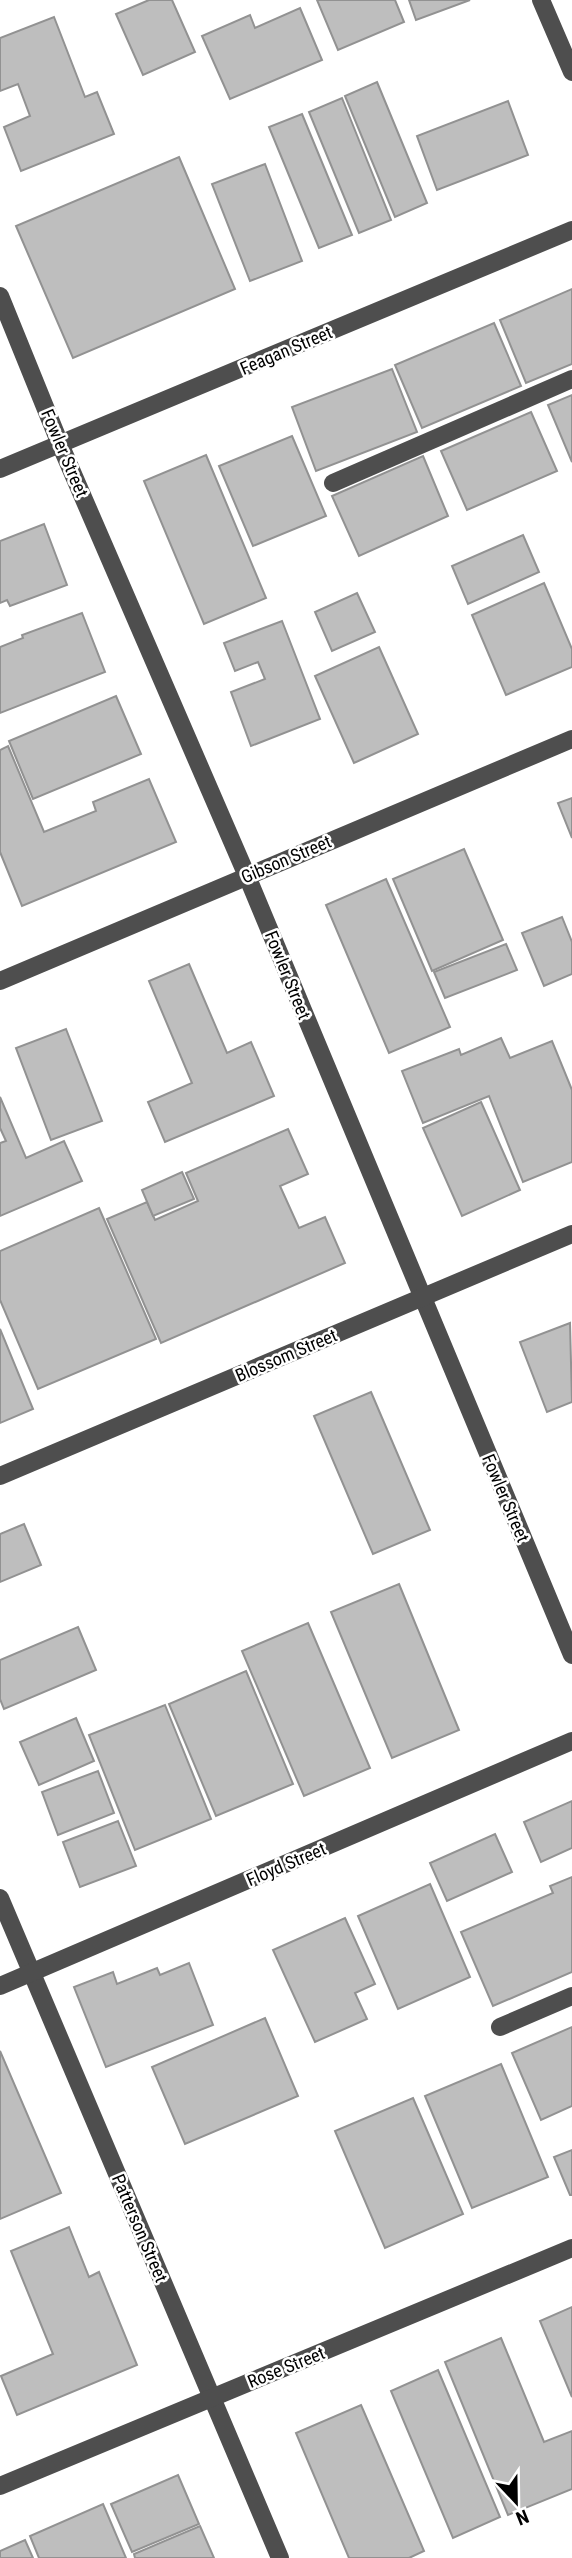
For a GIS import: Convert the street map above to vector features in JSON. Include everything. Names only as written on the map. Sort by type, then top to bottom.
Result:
[{"type":"street","points":[[541,0],[572,72]]},
{"type":"street","name":"Feagan Street","points":[[0,469],[572,230]]},
{"type":"street","name":"Fowler Street","points":[[0,296],[60,444],[247,876],[572,1655]]},
{"type":"street","points":[[333,483],[572,379]]},
{"type":"street","name":"Gibson Street","points":[[0,981],[572,738]]},
{"type":"street","name":"Blossom Street","points":[[0,1476],[572,1234]]},
{"type":"street","name":"Floyd Street","points":[[0,1986],[572,1741]]},
{"type":"street","name":"Patterson Street","points":[[0,1898],[280,2558]]},
{"type":"street","points":[[500,2027],[572,1996]]},
{"type":"street","name":"Rose Street","points":[[0,2486],[572,2249]]},
{"type":"building","points":[[149,0],[172,0],[195,52],[143,75],[116,14]]},
{"type":"building","points":[[317,0],[395,0],[404,22],[338,50]]},
{"type":"building","points":[[409,0],[470,0],[416,20]]},
{"type":"building","points":[[300,8],[322,60],[230,99],[202,36],[250,15],[255,28]]},
{"type":"building","points":[[54,17],[85,97],[97,92],[114,134],[21,171],[4,127],[30,116],[18,84],[0,91],[0,38]]},
{"type":"building","points":[[377,82],[427,203],[395,217],[345,96]]},
{"type":"building","points":[[342,98],[391,220],[359,233],[309,112]]},
{"type":"building","points":[[508,101],[528,155],[437,190],[417,136]]},
{"type":"building","points":[[302,114],[352,235],[319,248],[269,127]]},
{"type":"building","points":[[179,157],[235,289],[73,358],[16,226]]},
{"type":"building","points":[[265,164],[302,261],[250,281],[212,184]]},
{"type":"building","points":[[572,289],[572,364],[526,383],[500,320]]},
{"type":"building","points":[[494,323],[521,386],[422,428],[395,365]]},
{"type":"building","points":[[392,369],[417,432],[316,471],[292,407]]},
{"type":"building","points":[[572,395],[572,462],[548,405]]},
{"type":"building","points":[[531,412],[557,471],[467,510],[441,451]]},
{"type":"building","points":[[292,436],[326,516],[253,546],[219,466]]},
{"type":"building","points":[[206,455],[266,598],[204,624],[144,481]]},
{"type":"building","points":[[423,456],[448,516],[359,556],[332,496]]},
{"type":"building","points":[[44,524],[67,585],[10,606],[7,600],[0,603],[0,541]]},
{"type":"building","points":[[523,535],[539,572],[468,604],[452,566]]},
{"type":"building","points":[[544,583],[572,649],[572,667],[506,695],[472,615]]},
{"type":"building","points":[[357,593],[375,632],[332,651],[315,612]]},
{"type":"building","points":[[82,613],[105,672],[0,713],[0,647],[23,638],[22,635]]},
{"type":"building","points":[[282,621],[320,719],[251,746],[231,692],[265,679],[258,662],[235,671],[224,643]]},
{"type":"building","points":[[379,647],[418,734],[354,763],[315,676]]},
{"type":"building","points":[[116,696],[141,754],[33,799],[9,741]]},
{"type":"building","points":[[8,746],[44,832],[96,811],[93,802],[149,779],[176,842],[22,906],[0,852],[0,750]]},
{"type":"building","points":[[572,798],[572,838],[558,803]]},
{"type":"building","points":[[464,849],[503,940],[432,971],[393,879]]},
{"type":"building","points":[[386,879],[450,1027],[389,1053],[326,905]]},
{"type":"building","points":[[562,917],[572,942],[572,974],[544,986],[522,933]]},
{"type":"building","points":[[506,944],[517,970],[445,998],[434,972]]},
{"type":"building","points":[[189,964],[227,1053],[251,1042],[274,1096],[165,1142],[148,1102],[192,1083],[149,981]]},
{"type":"building","points":[[66,1029],[102,1121],[51,1140],[16,1048]]},
{"type":"building","points":[[501,1038],[510,1058],[552,1041],[572,1090],[572,1162],[523,1182],[489,1096],[423,1123],[402,1071],[459,1049],[461,1055]]},
{"type":"building","points":[[0,1097],[26,1158],[64,1141],[82,1181],[0,1216],[0,1143],[6,1141],[0,1128]]},
{"type":"building","points":[[481,1102],[520,1190],[462,1216],[423,1128]]},
{"type":"building","points":[[288,1129],[308,1174],[280,1186],[299,1228],[325,1217],[345,1263],[161,1343],[107,1219],[147,1202],[155,1220],[198,1201],[186,1173]]},
{"type":"building","points":[[182,1172],[194,1199],[153,1216],[142,1190]]},
{"type":"building","points":[[99,1208],[156,1339],[38,1389],[0,1300],[0,1251]]},
{"type":"building","points":[[570,1323],[572,1402],[547,1412],[520,1342]]},
{"type":"building","points":[[0,1329],[33,1409],[0,1423]]},
{"type":"building","points":[[371,1392],[430,1530],[373,1554],[314,1416]]},
{"type":"building","points":[[24,1524],[41,1565],[0,1582],[0,1534]]},
{"type":"building","points":[[399,1584],[459,1730],[392,1758],[331,1612]]},
{"type":"building","points":[[308,1623],[370,1768],[304,1796],[242,1651]]},
{"type":"building","points":[[78,1627],[96,1670],[4,1709],[0,1699],[0,1660]]},
{"type":"building","points":[[246,1671],[293,1784],[216,1816],[169,1704]]},
{"type":"building","points":[[165,1705],[211,1819],[135,1850],[89,1735]]},
{"type":"building","points":[[76,1718],[94,1761],[39,1785],[20,1742]]},
{"type":"building","points":[[98,1771],[114,1813],[58,1835],[42,1792]]},
{"type":"building","points":[[572,1801],[572,1848],[541,1862],[524,1822]]},
{"type":"building","points":[[118,1821],[136,1866],[80,1887],[63,1842]]},
{"type":"building","points":[[495,1834],[512,1872],[447,1901],[430,1863]]},
{"type":"building","points":[[572,1877],[572,1972],[493,2006],[461,1932],[553,1893],[550,1886]]},
{"type":"building","points":[[430,1884],[470,1977],[398,2009],[358,1916]]},
{"type":"building","points":[[345,1918],[375,1984],[355,1993],[367,2019],[315,2042],[273,1950]]},
{"type":"building","points":[[189,1963],[213,2025],[106,2067],[74,1987],[113,1972],[117,1984],[157,1968],[160,1975]]},
{"type":"building","points":[[265,2018],[298,2096],[185,2144],[152,2067]]},
{"type":"building","points":[[572,2027],[572,2106],[541,2120],[512,2053]]},
{"type":"building","points":[[0,2051],[61,2193],[0,2219]]},
{"type":"building","points":[[501,2064],[548,2177],[472,2208],[425,2096]]},
{"type":"building","points":[[413,2098],[463,2214],[385,2248],[335,2131]]},
{"type":"building","points":[[572,2150],[572,2195],[570,2195],[554,2157]]},
{"type":"building","points":[[69,2227],[89,2277],[99,2272],[137,2365],[17,2415],[1,2376],[53,2354],[11,2251]]},
{"type":"building","points":[[572,2307],[572,2397],[540,2321]]},
{"type":"building","points":[[501,2338],[544,2442],[572,2431],[572,2489],[508,2515],[445,2362]]},
{"type":"building","points":[[438,2370],[500,2517],[453,2538],[391,2391]]},
{"type":"building","points":[[361,2405],[424,2551],[409,2558],[349,2558],[296,2433]]},
{"type":"building","points":[[178,2475],[199,2524],[132,2552],[111,2504]]},
{"type":"building","points":[[103,2504],[126,2558],[39,2558],[30,2536]]},
{"type":"building","points":[[200,2526],[214,2558],[135,2558],[134,2554]]},
{"type":"building","points":[[25,2540],[33,2558],[0,2558],[0,2551]]}]
